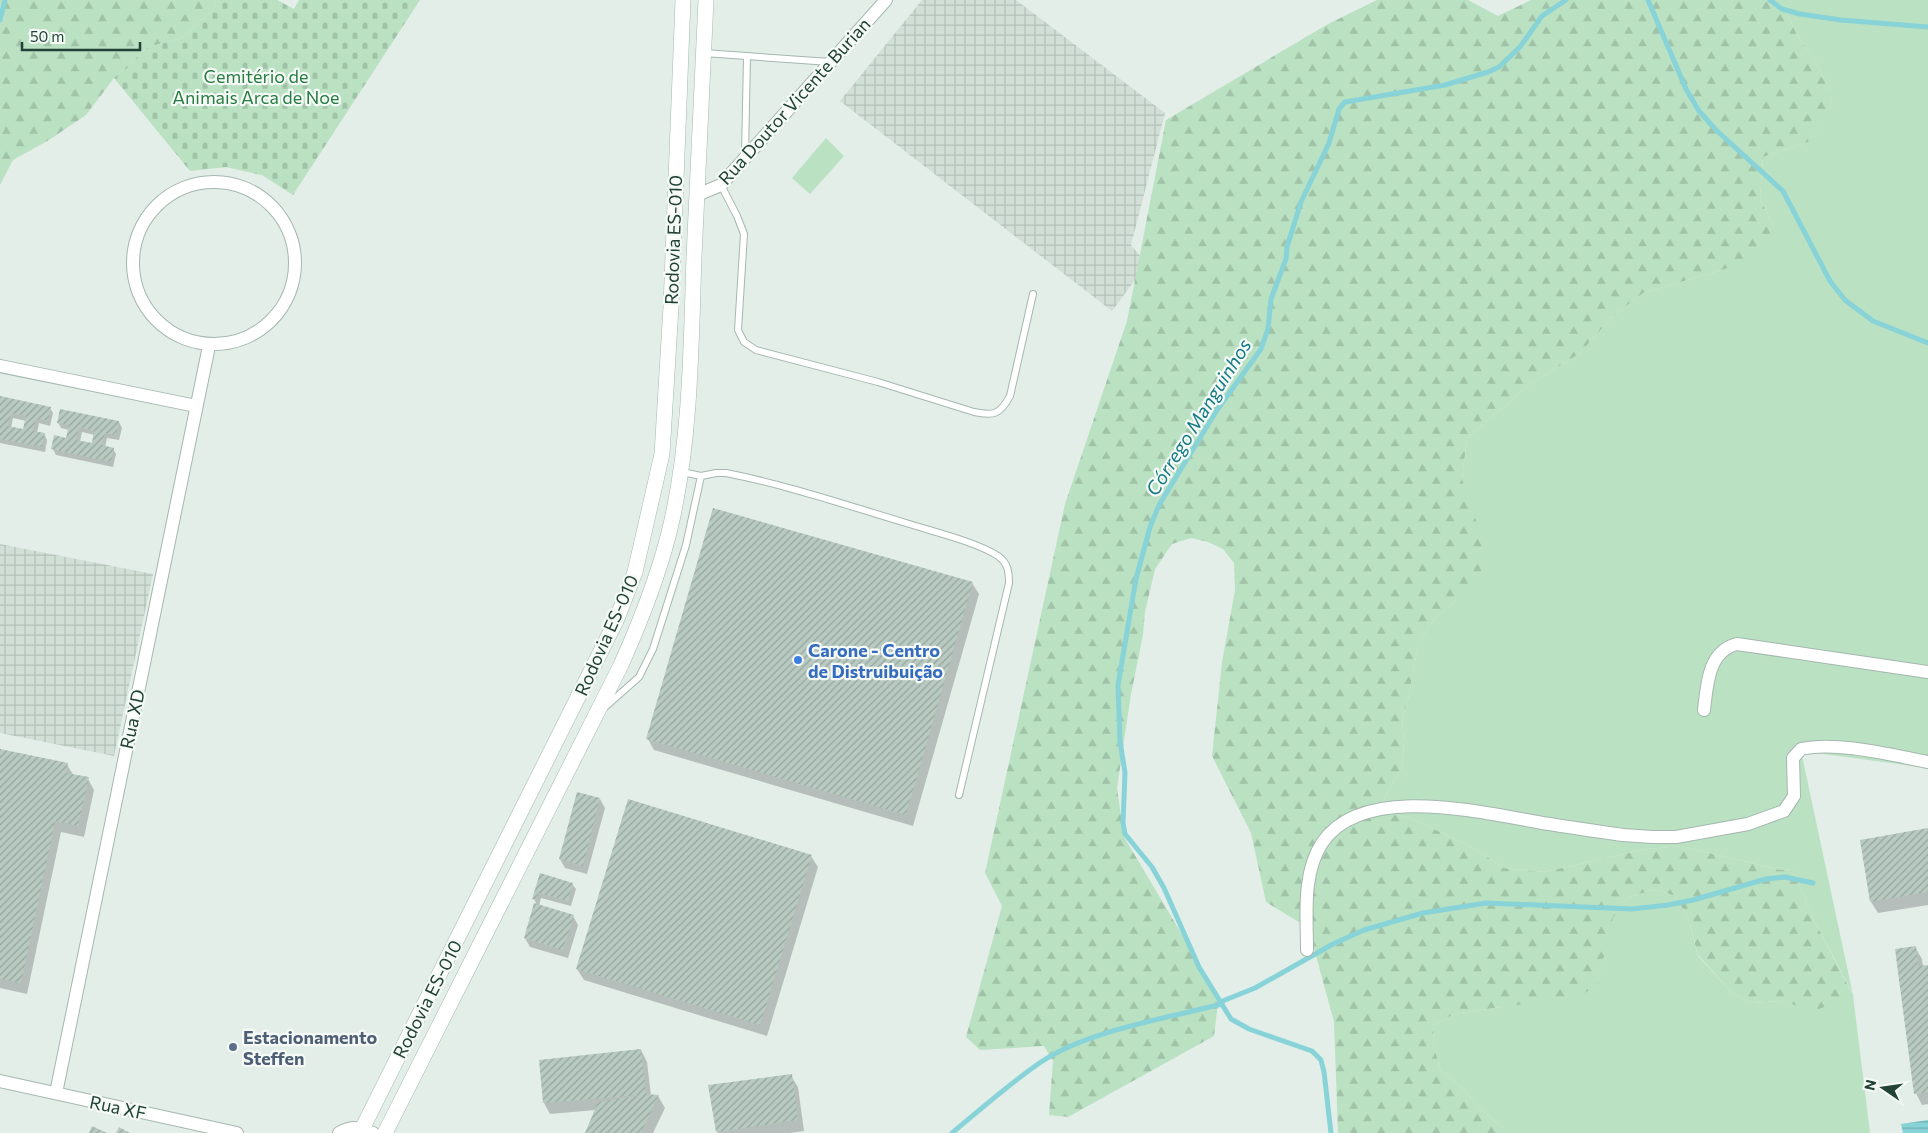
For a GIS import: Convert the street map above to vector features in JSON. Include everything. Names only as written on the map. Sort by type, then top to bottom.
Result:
[{"type":"main road","name":"Rodovia ES-010","points":[[365,1131],[616,621],[635,572],[662,454],[671,297],[683,0]]},
{"type":"main road","name":"Rodovia ES-010","points":[[385,1133],[596,715],[640,622],[652,589],[672,520],[681,472],[688,399],[706,0]]},
{"type":"street","name":"Rua Doutor Vicente Burian","points":[[697,195],[721,185],[886,0]]},
{"type":"street","points":[[220,181],[255,192],[282,216],[295,250],[293,287],[275,319],[245,340],[209,346],[174,335],[147,310],[134,277],[135,249],[136,240],[154,208],[184,187],[220,181]]},
{"type":"street","name":"Rua XD","points":[[56,1093],[209,346]]},
{"type":"street","points":[[0,366],[196,406]]},
{"type":"street","points":[[1704,710],[1708,678],[1717,656],[1727,646],[1737,644],[1928,672]]},
{"type":"street","points":[[1306,950],[1307,892],[1317,852],[1332,832],[1357,815],[1405,807],[1445,807],[1623,835],[1676,837],[1748,824],[1784,811],[1794,796],[1793,758],[1801,749],[1833,747],[1887,754],[1928,762]]},
{"type":"street","name":"Rua XF","points":[[0,1081],[237,1133]]},
{"type":"street","points":[[339,1133],[347,1129],[365,1131]]},
{"type":"lane","points":[[704,53],[830,62]]},
{"type":"lane","points":[[744,157],[747,57]]},
{"type":"lane","points":[[721,185],[744,234],[738,330],[744,342],[756,350],[878,382],[989,415],[1004,408],[1010,396],[1033,294]]},
{"type":"lane","points":[[681,472],[701,476],[716,473],[732,474],[820,497],[935,532],[985,549],[1000,558],[1008,568],[1009,583],[958,795]]},
{"type":"lane","points":[[596,715],[643,672],[686,545],[701,476]]},
{"type":"shaded area","points":[[922,0],[1016,0],[1165,113],[1131,245],[1147,264],[1112,311],[840,101]]},
{"type":"shaded area","points":[[0,544],[153,574],[114,756],[0,733]]},
{"type":"green space","points":[[0,0],[217,0],[213,10],[182,38],[148,47],[114,78],[86,115],[49,140],[13,160],[0,185]]},
{"type":"green space","name":"Cemitério de Animais Arca de Noe","points":[[217,0],[277,0],[294,9],[299,0],[420,0],[293,195],[262,175],[226,167],[190,171],[114,78],[148,47],[182,38],[213,10]]},
{"type":"green space","points":[[1377,0],[1468,0],[1498,16],[1531,0],[1791,0],[1787,14],[1798,37],[1815,60],[1831,93],[1830,113],[1808,142],[1763,157],[1760,199],[1774,227],[1767,248],[1725,269],[1643,293],[1612,317],[1579,354],[1532,383],[1467,438],[1462,479],[1483,541],[1481,574],[1434,619],[1418,646],[1408,700],[1402,719],[1404,742],[1402,767],[1384,799],[1391,814],[1410,818],[1470,846],[1504,868],[1544,872],[1647,849],[1681,846],[1780,870],[1792,869],[1812,916],[1853,995],[1817,1010],[1778,1001],[1752,1003],[1732,993],[1698,955],[1688,917],[1675,896],[1655,889],[1627,898],[1613,918],[1597,986],[1574,999],[1454,1014],[1434,1025],[1433,1045],[1441,1070],[1509,1133],[1338,1133],[1334,1022],[1312,941],[1302,924],[1266,902],[1251,833],[1212,756],[1222,662],[1235,590],[1234,563],[1223,549],[1208,542],[1191,538],[1172,544],[1155,569],[1145,612],[1143,635],[1131,694],[1117,788],[1124,837],[1190,948],[1218,1003],[1214,1036],[1068,1117],[1049,1115],[1053,1061],[1044,1046],[980,1050],[966,1037],[1002,906],[985,873],[1065,504],[1127,321],[1166,120],[1328,24]]},
{"type":"green space","points":[[1791,0],[1928,0],[1928,768],[1801,751],[1853,993],[1812,916],[1792,869],[1780,870],[1681,846],[1647,849],[1544,872],[1504,868],[1470,846],[1410,818],[1391,814],[1384,799],[1402,767],[1404,742],[1402,719],[1408,700],[1418,646],[1434,619],[1456,600],[1470,508],[1462,479],[1467,438],[1532,383],[1579,354],[1612,317],[1643,293],[1725,269],[1774,227],[1760,199],[1763,157],[1808,142],[1830,112],[1831,93],[1815,60],[1798,37],[1787,14]]},
{"type":"green space","points":[[826,138],[844,156],[810,194],[792,178]]},
{"type":"green space","points":[[1655,889],[1675,896],[1688,917],[1698,956],[1732,993],[1752,1003],[1778,1001],[1817,1009],[1853,994],[1870,1133],[1509,1133],[1441,1070],[1433,1045],[1434,1025],[1454,1014],[1501,1007],[1597,986],[1612,918],[1627,898]]},
{"type":"water","points":[[1928,1120],[1928,1133],[1903,1133],[1901,1124]]},
{"type":"building","points":[[0,396],[51,407],[48,421],[36,418],[33,431],[45,433],[42,447],[0,439]],"holes":[[[11,413],[26,416],[23,429],[8,426]]]},
{"type":"building","points":[[60,409],[119,421],[116,435],[105,433],[102,445],[114,448],[111,462],[51,449],[54,435],[66,438],[69,425],[57,423]],"holes":[[[79,427],[94,431],[92,443],[76,440]]]},
{"type":"building","points":[[713,508],[973,582],[906,815],[646,739]]},
{"type":"building","points":[[0,749],[68,763],[66,773],[89,777],[78,826],[55,821],[21,983],[0,979]]},
{"type":"building","points":[[577,792],[600,798],[583,866],[559,859]]},
{"type":"building","points":[[628,799],[812,855],[760,1025],[576,969]]},
{"type":"building","points":[[1928,828],[1928,892],[1870,902],[1860,840]]},
{"type":"building","points":[[540,873],[573,883],[568,901],[539,893],[536,900],[532,899]]},
{"type":"building","points":[[534,903],[574,915],[563,950],[524,938]]},
{"type":"building","points":[[1916,946],[1918,966],[1928,965],[1928,1092],[1914,1094],[1895,949]]},
{"type":"building","points":[[641,1049],[646,1094],[659,1095],[641,1133],[585,1133],[598,1102],[641,1095],[543,1103],[539,1060]]},
{"type":"building","points":[[792,1074],[798,1120],[716,1132],[708,1085]]},
{"type":"building","points":[[92,1126],[107,1133],[89,1133]]},
{"type":"building","points":[[119,1127],[130,1133],[116,1133]]},
{"type":"waterway","points":[[0,20],[5,0]]},
{"type":"waterway","name":"Córrego Manguinhos","points":[[1331,1133],[1321,1060],[1312,1051],[1249,1029],[1231,1019],[1199,967],[1164,888],[1152,867],[1125,834],[1123,823],[1125,773],[1120,741],[1118,685],[1136,579],[1150,527],[1159,505],[1217,410],[1261,349],[1268,329],[1271,299],[1286,259],[1287,247],[1301,202],[1329,143],[1339,109],[1345,102],[1445,85],[1499,67],[1520,47],[1542,16],[1566,0]]},
{"type":"waterway","points":[[1648,0],[1686,89],[1699,111],[1716,130],[1783,191],[1830,281],[1845,300],[1873,321],[1928,343]]},
{"type":"waterway","points":[[1770,0],[1782,9],[1800,14],[1841,20],[1928,27]]},
{"type":"waterway","points":[[1220,1002],[1255,988],[1333,944],[1364,930],[1423,913],[1486,903],[1632,909],[1693,900],[1766,879],[1785,877],[1813,883]]},
{"type":"waterway","points":[[952,1133],[1018,1079],[1059,1051],[1128,1027],[1222,1004]]},
{"type":"place","name":"Carone - Centro de Distruibuição","points":[[798,660]]},
{"type":"place","name":"Estacionamento Steffen","points":[[233,1047]]}]
